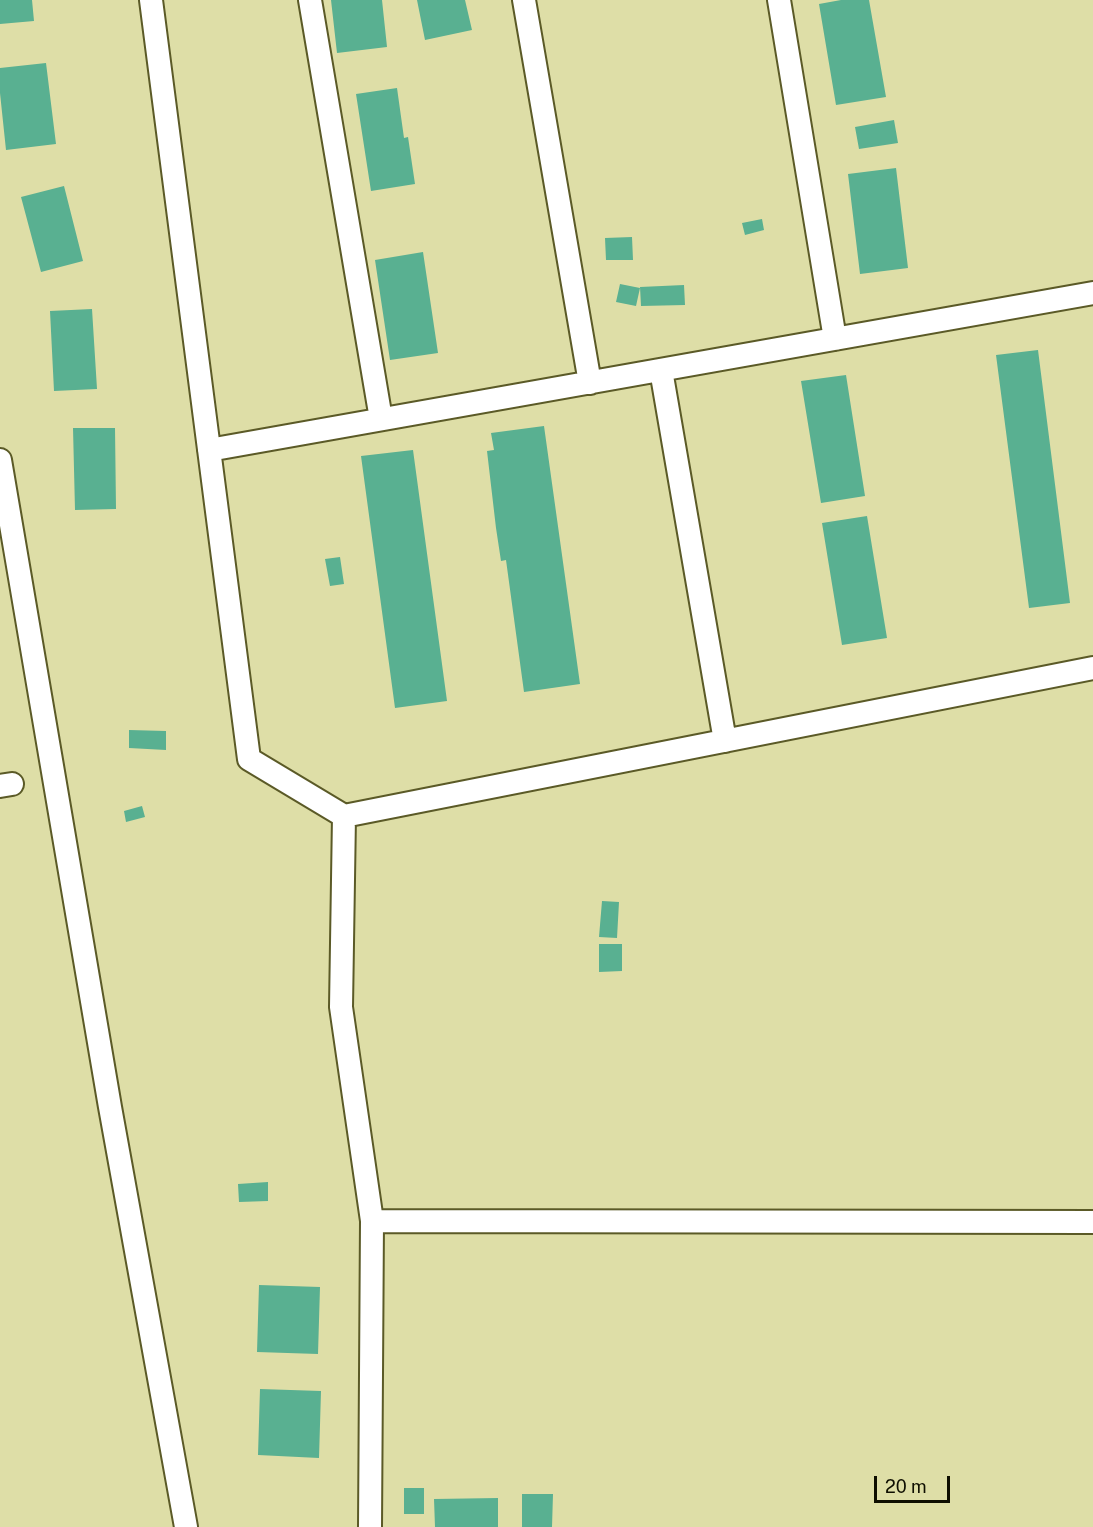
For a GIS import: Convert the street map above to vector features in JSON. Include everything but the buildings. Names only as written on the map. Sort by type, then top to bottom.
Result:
[{"type":"street","points":[[151,0],[249,759],[344,816],[1093,668]]},
{"type":"street","points":[[310,0],[381,419]]},
{"type":"street","points":[[524,0],[590,383]]},
{"type":"street","points":[[779,0],[836,339]]},
{"type":"street","points":[[209,450],[1093,293]]},
{"type":"street","points":[[662,370],[726,741]]},
{"type":"street","points":[[0,460],[110,1107],[186,1527]]},
{"type":"street","points":[[344,816],[341,1006],[372,1221],[370,1527]]},
{"type":"street","points":[[372,1221],[1093,1222]]}]
